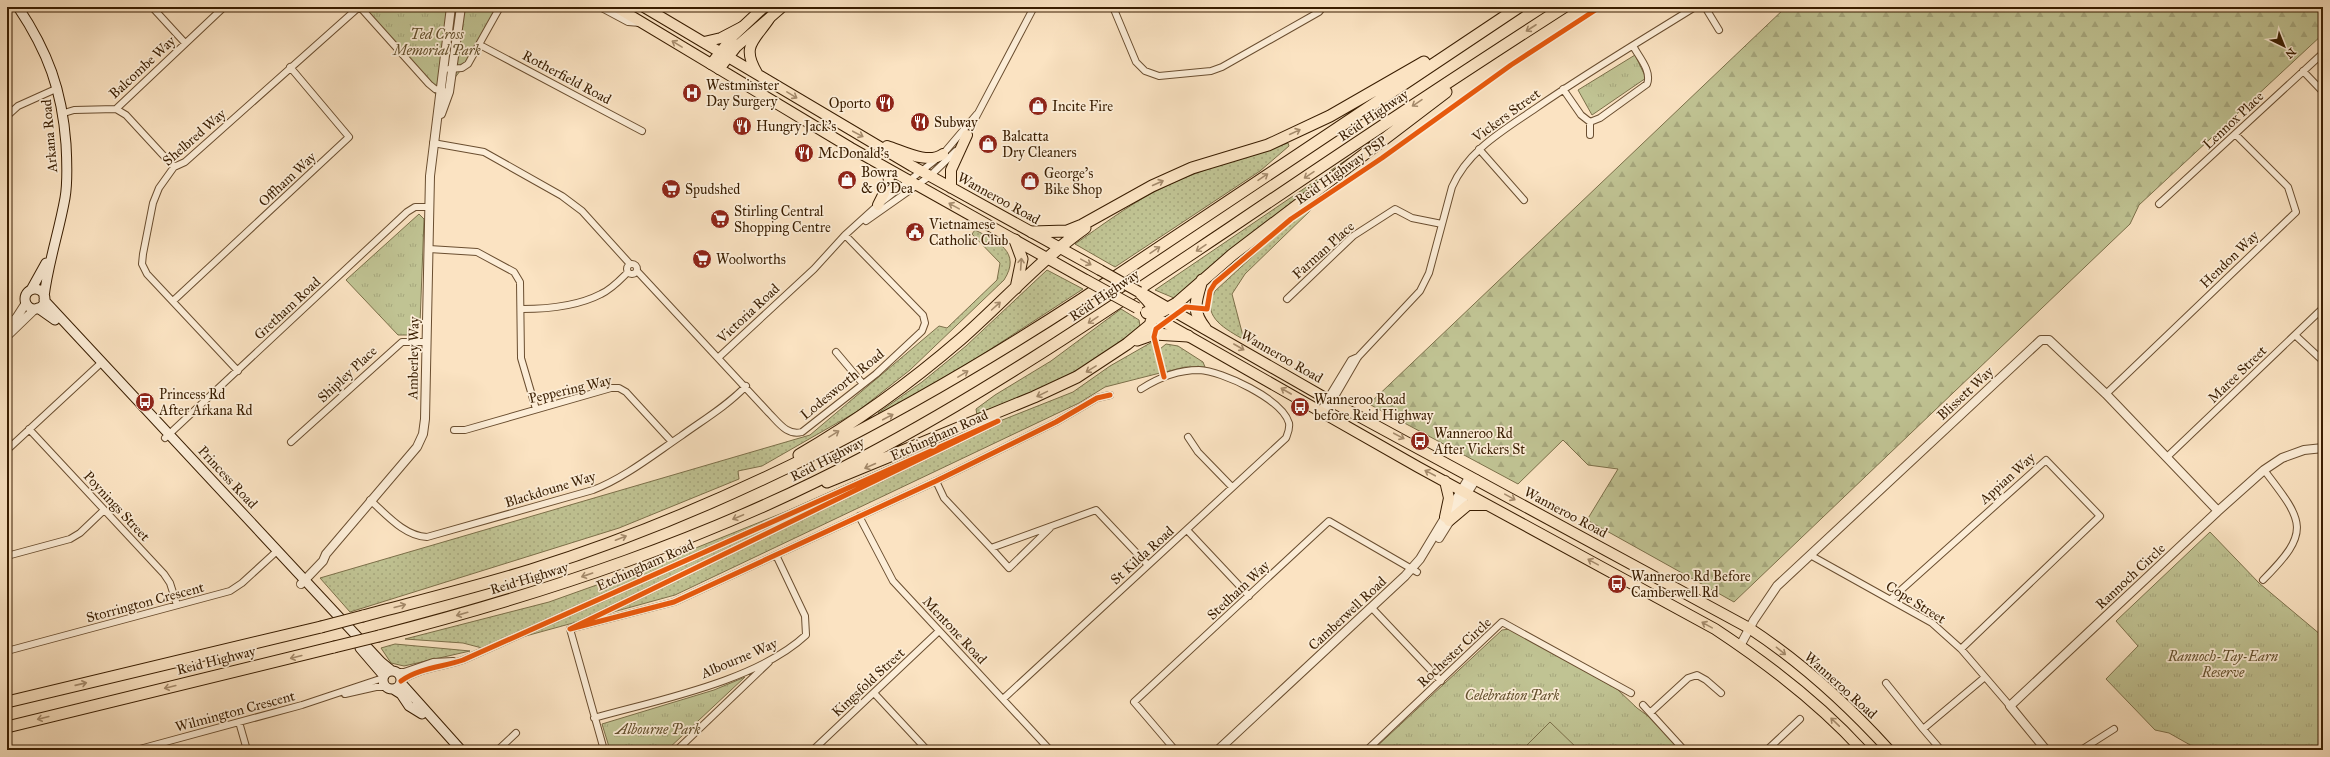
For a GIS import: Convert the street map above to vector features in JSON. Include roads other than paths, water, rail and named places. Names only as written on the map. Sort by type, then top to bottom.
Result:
[{"type":"highway","name":"Reid Highway","points":[[7,702],[321,627],[532,570],[618,539],[740,490],[808,458],[892,415],[1014,343],[1519,7]]},
{"type":"highway","name":"Reid Highway","points":[[7,727],[334,648],[536,592],[613,567],[774,502],[860,460],[957,406],[1044,353],[1564,7]]},
{"type":"highway","points":[[1032,232],[1067,231],[1082,225],[1125,200],[1192,168],[1268,145],[1330,116],[1417,65],[1477,34]]},
{"type":"highway","points":[[1148,312],[1170,307],[1202,280],[1418,114],[1496,51]]},
{"type":"highway","points":[[740,490],[827,439],[884,401],[961,339],[1048,258],[1125,200]]},
{"type":"highway","points":[[1015,240],[1022,259],[1016,288]]},
{"type":"highway","points":[[1202,280],[1196,304],[1196,314],[1205,328]]},
{"type":"highway","points":[[774,502],[859,471],[1034,398],[1077,377],[1127,344],[1150,325],[1146,296]]},
{"type":"highway","points":[[1127,344],[1154,334],[1188,336]]},
{"type":"main road","name":"Arkana Road","points":[[18,7],[48,58],[58,88],[64,113],[68,166],[65,198],[53,248],[44,299]]},
{"type":"main road","name":"Wanneroo Road","points":[[616,7],[888,169],[1086,280],[1148,312],[1322,413],[1464,492],[1715,629],[1811,700],[1862,750]]},
{"type":"main road","name":"Wanneroo Road","points":[[644,7],[926,174],[1146,296],[1170,307],[1330,400],[1749,628],[1770,642],[1826,688],[1866,725],[1889,750]]},
{"type":"main road","points":[[715,66],[742,27],[764,7]]},
{"type":"main road","points":[[724,54],[782,7]]},
{"type":"main road","points":[[758,75],[750,62],[748,50],[750,44],[769,19]]},
{"type":"main road","points":[[704,42],[721,38],[742,27]]},
{"type":"main road","points":[[951,188],[951,170],[967,135]]},
{"type":"main road","points":[[872,142],[926,159],[934,158],[943,154]]},
{"type":"main road","points":[[878,205],[890,183],[888,169]]},
{"type":"main road","name":"Arkana Road","points":[[31,290],[53,248]]},
{"type":"main road","points":[[31,290],[40,291],[44,299],[37,309],[26,303],[26,295],[31,290]]},
{"type":"main road","name":"Princess Road","points":[[44,299],[99,365]]},
{"type":"main road","name":"Princess Road","points":[[37,309],[49,314],[99,365],[389,674]]},
{"type":"main road","points":[[1445,481],[1449,498],[1447,519]]},
{"type":"main road","points":[[1447,519],[1468,505],[1489,505]]},
{"type":"main road","points":[[390,688],[389,674],[400,675],[401,682],[461,750]]},
{"type":"main road","points":[[390,688],[401,682]]},
{"type":"main road","points":[[390,688],[401,694],[409,706],[422,714],[455,750]]},
{"type":"street","points":[[152,7],[185,43]]},
{"type":"street","name":"Balcombe Way","points":[[64,113],[116,109],[224,7]]},
{"type":"street","name":"Shelbred Way","points":[[238,371],[147,274],[142,264],[153,203],[159,188],[174,168],[185,162],[290,67],[360,7],[429,84],[440,90],[449,92]]},
{"type":"street","name":"Amberley Way","points":[[436,128],[449,92],[448,69],[451,7]]},
{"type":"street","name":"Amberley Way","points":[[301,580],[320,557],[326,554],[370,500],[408,459],[417,447],[423,434],[433,143],[440,90],[448,69],[461,7]]},
{"type":"street","points":[[448,69],[462,68],[468,64],[500,7]]},
{"type":"street","points":[[600,7],[628,22],[642,23]]},
{"type":"street","points":[[913,183],[951,157],[967,135],[1034,7]]},
{"type":"street","points":[[1113,7],[1136,62],[1145,71],[1159,76],[1212,71],[1222,67],[1321,10]]},
{"type":"street","name":"Vickers Street","points":[[1322,413],[1351,360],[1358,356],[1420,291],[1430,272],[1442,224],[1457,175],[1480,149],[1489,140],[1563,89],[1695,7]]},
{"type":"street","points":[[1705,7],[1720,30]]},
{"type":"street","name":"Rotherfield Road","points":[[480,45],[642,131]]},
{"type":"street","points":[[1590,122],[1600,118],[1647,84],[1649,78],[1648,72],[1633,46]]},
{"type":"street","name":"Lennox Place","points":[[2160,204],[2323,53]]},
{"type":"street","name":"Offham Way","points":[[173,301],[350,137],[290,67]]},
{"type":"street","points":[[2303,71],[2323,92]]},
{"type":"street","points":[[7,116],[18,106],[58,88]]},
{"type":"street","points":[[1563,89],[1581,115],[1590,122]]},
{"type":"street","points":[[116,109],[126,115],[174,168]]},
{"type":"street","points":[[926,174],[977,114]]},
{"type":"street","points":[[1590,122],[1590,135]]},
{"type":"street","name":"Hendon Way","points":[[2106,394],[2296,212],[2288,188],[2235,134]]},
{"type":"street","points":[[433,143],[484,152],[562,196],[582,211],[630,264],[637,266],[637,271],[634,274],[628,272]]},
{"type":"street","points":[[1480,149],[1524,200]]},
{"type":"street","name":"Victoria Road","points":[[719,357],[814,269],[845,235],[878,205],[913,183]]},
{"type":"street","name":"Victoria Road","points":[[845,235],[913,183]]},
{"type":"street","name":"Gretham Road","points":[[167,436],[407,212],[415,207],[430,207]]},
{"type":"street","name":"Farman Place","points":[[1287,299],[1353,236],[1395,209],[1412,218],[1442,224]]},
{"type":"street","name":"Lodesworth Road","points":[[637,271],[788,432],[795,434],[802,432],[863,384],[922,331],[925,323],[923,316],[845,235]]},
{"type":"street","points":[[429,249],[477,252],[514,272],[520,282],[522,309],[521,358],[536,409]]},
{"type":"street","points":[[522,309],[540,309],[566,305],[597,296],[608,290],[628,272],[627,268],[630,264]]},
{"type":"street","points":[[7,328],[17,317],[26,303]]},
{"type":"street","name":"Maree Street","points":[[2167,457],[2323,308]]},
{"type":"street","points":[[7,336],[37,309]]},
{"type":"street","points":[[2295,335],[2323,362]]},
{"type":"street","name":"Blissett Way","points":[[1740,646],[1749,628],[1777,586],[2036,343],[2046,339],[2049,340],[2106,394],[2218,511]]},
{"type":"street","name":"Shipley Place","points":[[291,442],[402,342],[427,342]]},
{"type":"street","points":[[836,352],[863,384]]},
{"type":"street","points":[[7,450],[99,365]]},
{"type":"street","name":"St Kilda Road","points":[[1003,699],[1286,438],[1289,431],[1289,423],[1281,411],[1264,397],[1222,374],[1187,370],[1164,377],[1141,389]]},
{"type":"street","name":"Blackdoune Way","points":[[370,500],[407,532],[416,537],[426,537],[600,487],[672,442],[730,401],[746,386]]},
{"type":"street","name":"Peppering Way","points":[[454,430],[465,430],[611,388],[619,388],[626,392],[672,442]]},
{"type":"street","points":[[604,750],[570,629],[674,602],[936,481],[1056,422],[1097,398],[1110,395]]},
{"type":"street","name":"Etchingham Road","points":[[401,682],[431,668],[444,666],[463,660],[998,421],[570,629]]},
{"type":"street","name":"Poynings Street","points":[[29,429],[164,574],[170,583],[177,605]]},
{"type":"street","points":[[1188,437],[1198,452],[1232,488]]},
{"type":"street","name":"Rannoch Circle","points":[[2010,706],[2218,511],[2264,470],[2282,458],[2323,448]]},
{"type":"street","name":"Appian Way","points":[[1891,600],[2046,460],[2100,516],[1961,649]]},
{"type":"street","points":[[2263,580],[2290,551],[2297,531],[2290,504],[2264,470]]},
{"type":"street","name":"Camberwell Road","points":[[1226,750],[1374,610],[1414,570],[1473,477]]},
{"type":"street","points":[[936,481],[944,498],[1009,568],[1052,526]]},
{"type":"street","points":[[7,556],[70,539],[80,533],[104,510]]},
{"type":"street","points":[[991,548],[1096,510],[1148,565]]},
{"type":"street","name":"Mentone Road","points":[[859,516],[893,581],[1050,750]]},
{"type":"street","name":"Stedham Way","points":[[1175,750],[1134,702],[1330,521],[1414,570]]},
{"type":"street","points":[[1187,530],[1249,596]]},
{"type":"street","name":"Storrington Crescent","points":[[7,651],[230,591],[242,584],[275,553]]},
{"type":"street","name":"Albourne Way","points":[[594,718],[715,684],[773,659],[793,647],[806,635],[805,616],[776,555]]},
{"type":"street","name":"Cope Street","points":[[1810,555],[1932,623],[1961,649],[2010,706]]},
{"type":"street","points":[[1374,610],[1441,680]]},
{"type":"street","name":"Camberwell Road","points":[[1218,750],[1374,610]]},
{"type":"street","name":"Rochester Circle","points":[[1367,750],[1502,622],[1631,694]]},
{"type":"street","name":"Kingsfold Street","points":[[813,750],[939,631]]},
{"type":"street","points":[[677,750],[773,659]]},
{"type":"street","name":"Etchingham Road","points":[[389,674],[404,672],[433,662],[463,660]]},
{"type":"street","name":"Wilmington Crescent","points":[[340,694],[360,685],[370,684],[389,674]]},
{"type":"street","points":[[1651,712],[1688,678],[1697,675],[1706,680],[1721,693]]},
{"type":"street","points":[[1924,729],[1985,677]]},
{"type":"street","points":[[1886,683],[1941,750]]},
{"type":"street","name":"Wilmington Crescent","points":[[136,750],[151,748],[340,694],[376,687],[390,688]]},
{"type":"street","points":[[874,693],[927,750]]},
{"type":"street","points":[[1643,705],[1684,750]]},
{"type":"street","points":[[2010,706],[2046,750]]},
{"type":"street","points":[[1767,750],[1800,719]]},
{"type":"street","points":[[240,722],[246,750]]},
{"type":"street","points":[[2081,750],[2114,729]]},
{"type":"street","points":[[498,750],[516,733]]},
{"type":"place","name":"Westminster Day Surgery","points":[[692,93]]},
{"type":"place","name":"Oporto","points":[[885,103]]},
{"type":"place","name":"Incite Fire","points":[[1038,106]]},
{"type":"place","name":"Subway","points":[[920,122]]},
{"type":"place","name":"Hungry Jack's","points":[[742,126]]},
{"type":"place","name":"Balcatta Dry Cleaners","points":[[988,144]]},
{"type":"place","name":"McDonald's","points":[[804,153]]},
{"type":"place","name":"Bowra & O'Dea","points":[[847,180]]},
{"type":"place","name":"George's Bike Shop","points":[[1030,181]]},
{"type":"place","name":"Spudshed","points":[[671,189]]},
{"type":"place","name":"Stirling Central Shopping Centre","points":[[720,219]]},
{"type":"place","name":"Vietnamese Catholic Club","points":[[915,232]]},
{"type":"place","name":"Woolworths","points":[[702,259]]},
{"type":"place","name":"Princess Rd After Arkana Rd","points":[[145,402]]},
{"type":"place","name":"Wanneroo Road before Reid Highway","points":[[1300,407]]},
{"type":"place","name":"Wanneroo Rd After Vickers St","points":[[1420,441]]},
{"type":"place","name":"Wanneroo Rd Before Camberwell Rd","points":[[1617,584]]},
{"type":"park label","name":"Ted Cross Memorial Park","points":[[437,42]]},
{"type":"park label","name":"Rannoch-Tay-Earn Reserve","points":[[2223,664]]},
{"type":"park label","name":"Celebration Park","points":[[1512,695]]},
{"type":"park label","name":"Albourne Park","points":[[658,729]]}]
